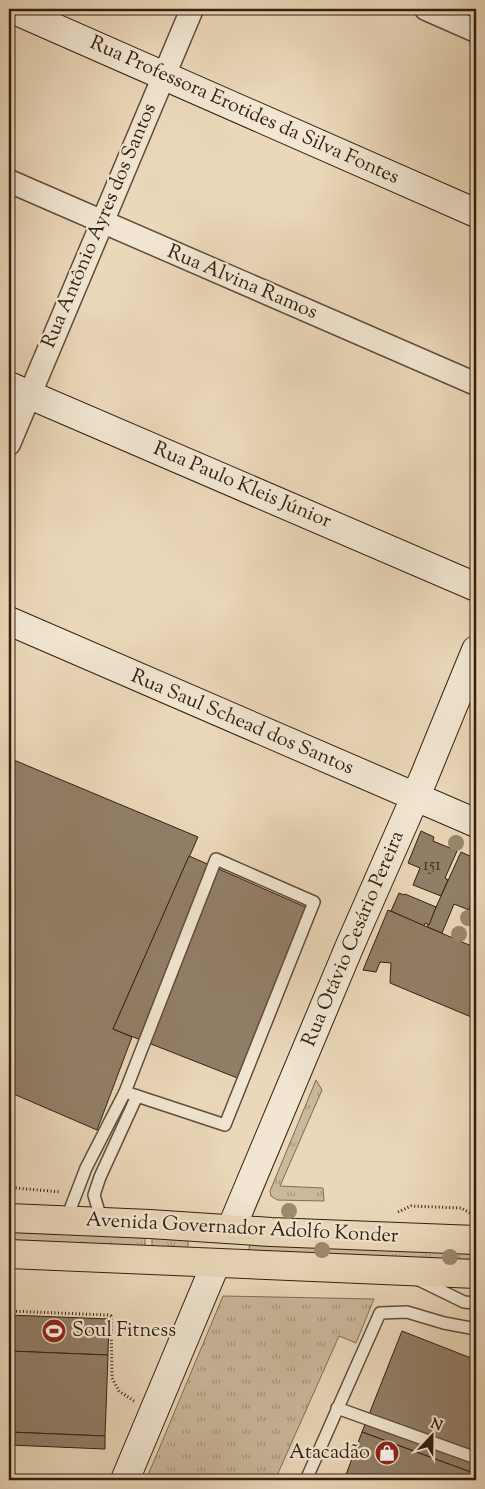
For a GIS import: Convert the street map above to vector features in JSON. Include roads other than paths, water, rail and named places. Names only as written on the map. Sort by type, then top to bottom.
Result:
[{"type":"main road","name":"Avenida Governador Adolfo Konder","points":[[9,1218],[271,1232],[476,1240]]},
{"type":"main road","points":[[216,1263],[231,1229]]},
{"type":"main road","name":"Avenida Governador Adolfo Konder","points":[[9,1254],[476,1274]]},
{"type":"street","name":"Rua Professora Erotides da Silva Fontes","points":[[12,9],[476,213]]},
{"type":"street","name":"Rua Antônio Ayres dos Santos","points":[[9,444],[19,390],[102,222],[192,9]]},
{"type":"street","points":[[426,9],[476,31]]},
{"type":"street","name":"Rua Alvina Ramos","points":[[9,181],[476,384]]},
{"type":"street","name":"Rua Paulo Kleis Júnior","points":[[19,390],[476,587]]},
{"type":"street","name":"Rua Saul Schead dos Santos","points":[[9,621],[476,823]]},
{"type":"street","name":"Rua Otávio Cesário Pereira","points":[[231,1229],[476,650]]},
{"type":"street","points":[[125,1480],[216,1263]]},
{"type":"lane","points":[[66,1221],[86,1168],[125,1092],[216,859],[314,902],[224,1124],[125,1092]]},
{"type":"lane","points":[[102,1222],[94,1195],[100,1177],[137,1096]]},
{"type":"lane","points":[[397,1271],[440,1289],[464,1302],[476,1303]]},
{"type":"lane","points":[[306,1480],[380,1313],[407,1312],[444,1323],[476,1329]]},
{"type":"lane","points":[[337,1408],[476,1458]]},
{"type":"place","name":"Soul Fitness","points":[[54,1331]]},
{"type":"place","name":"Atacadão","points":[[387,1453]]}]
